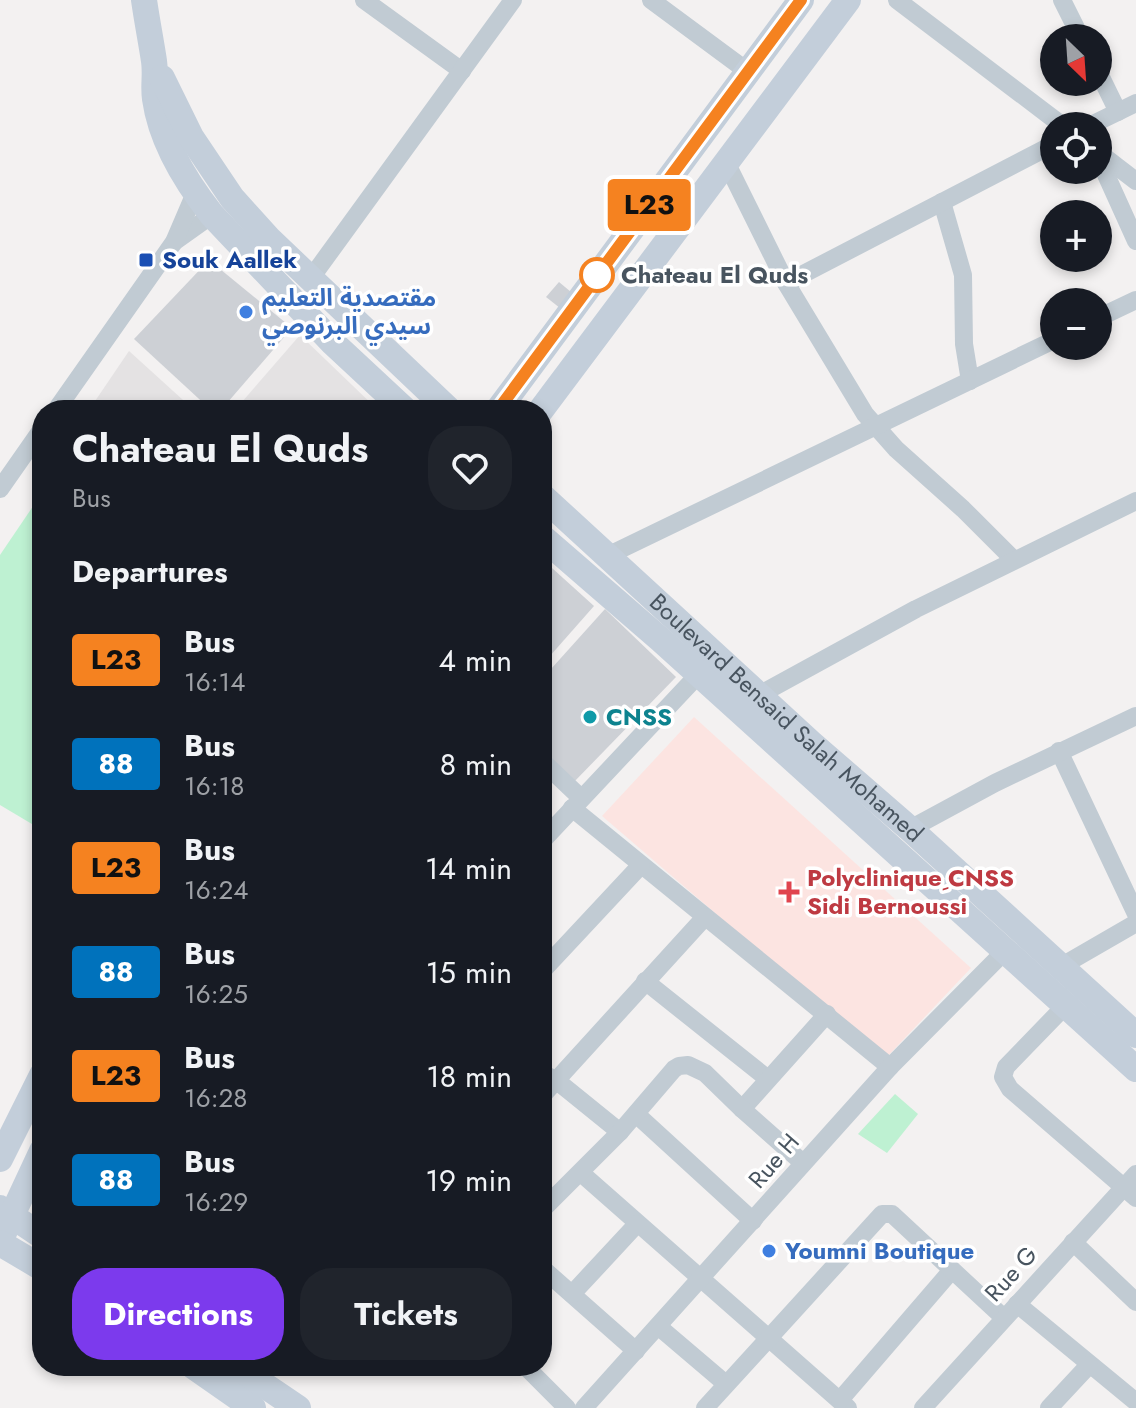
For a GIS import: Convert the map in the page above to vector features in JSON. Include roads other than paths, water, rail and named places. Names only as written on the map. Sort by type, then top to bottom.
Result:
[{"type":"street","points":[[364,0],[462,71]]},
{"type":"street","points":[[311,278],[513,0]]},
{"type":"street","points":[[651,0],[747,71]]},
{"type":"street","points":[[505,400],[801,0]]},
{"type":"street","points":[[548,400],[848,0]]},
{"type":"street","points":[[897,0],[1045,112]]},
{"type":"street","points":[[1062,0],[1074,24]]},
{"type":"street","points":[[150,4],[155,98],[176,161],[195,193],[333,343],[394,400]]},
{"type":"street","points":[[155,64],[191,137],[232,198],[269,239],[439,400]]},
{"type":"street","points":[[1110,96],[1118,112]]},
{"type":"street","points":[[1112,115],[1136,103]]},
{"type":"street","points":[[786,283],[1040,151]]},
{"type":"street","points":[[726,162],[786,283],[852,396],[876,427],[1014,560]]},
{"type":"street","points":[[1112,165],[1136,181]]},
{"type":"street","points":[[63,400],[174,242],[195,193],[215,174]]},
{"type":"street","points":[[1111,184],[1136,241]]},
{"type":"street","points":[[174,242],[232,198]]},
{"type":"street","points":[[942,202],[963,275],[964,344],[970,381]]},
{"type":"street","points":[[1112,311],[1136,300]]},
{"type":"street","points":[[607,556],[1040,347]]},
{"type":"street","points":[[0,489],[32,443]]},
{"type":"street","points":[[759,695],[916,609],[1136,501]]},
{"type":"street","name":"Boulevard Bensaid Salah Mohamed","points":[[552,505],[1136,1035]]},
{"type":"street","name":"Boulevard Bensaid Salah Mohamed","points":[[552,546],[1136,1069]]},
{"type":"street","points":[[552,830],[698,675]]},
{"type":"street","points":[[910,829],[1059,751],[1136,716]]},
{"type":"street","points":[[1059,751],[1136,914]]},
{"type":"street","points":[[552,773],[577,803],[641,865],[890,1067]]},
{"type":"street","points":[[552,959],[641,865]]},
{"type":"street","points":[[552,1075],[705,917]]},
{"type":"street","points":[[1060,967],[1136,923]]},
{"type":"street","name":"Rue H","points":[[584,1408],[890,1067],[1005,951]]},
{"type":"street","points":[[645,981],[768,1079]]},
{"type":"street","points":[[1066,1005],[1006,1067],[1003,1077],[1010,1089],[1132,1186]]},
{"type":"street","points":[[742,1109],[827,1014]]},
{"type":"street","points":[[552,1197],[581,1173],[620,1132],[674,1069],[684,1064],[705,1073],[803,1163]]},
{"type":"street","points":[[552,1079],[620,1132]]},
{"type":"street","points":[[0,1159],[32,1095]]},
{"type":"street","points":[[636,1114],[753,1221]]},
{"type":"street","points":[[32,1168],[6,1212],[0,1242],[32,1262]]},
{"type":"street","points":[[581,1173],[844,1404],[952,1270]]},
{"type":"street","name":"Rue G","points":[[923,1408],[1073,1242],[1132,1186]]},
{"type":"street","points":[[6,1212],[32,1229]]},
{"type":"street","points":[[711,1406],[726,1384],[874,1219],[882,1214],[892,1214],[1004,1318]]},
{"type":"street","points":[[572,1294],[637,1224]]},
{"type":"street","points":[[1073,1242],[1136,1302]]},
{"type":"street","points":[[552,1277],[636,1351]]},
{"type":"street","points":[[1017,1304],[1136,1402]]},
{"type":"street","points":[[659,1327],[726,1384]]},
{"type":"street","points":[[1049,1408],[1089,1365]]},
{"type":"street","points":[[207,1376],[253,1408]]},
{"type":"street","points":[[250,1376],[296,1408]]},
{"type":"street","points":[[535,1376],[567,1408]]},
{"type":"place","name":"Souk Aallek","points":[[146,260]]},
{"type":"place","name":"Chateau El Quds","points":[[597,275]]},
{"type":"place","name":"مقتصدية التعليم سيدي البرنوصي","points":[[246,312]]},
{"type":"place","name":"CNSS","points":[[590,717]]},
{"type":"place","name":"Polyclinique ِCNSS Sidi Bernoussi","points":[[789,892]]},
{"type":"place","name":"Youmni Boutique","points":[[769,1251]]}]
